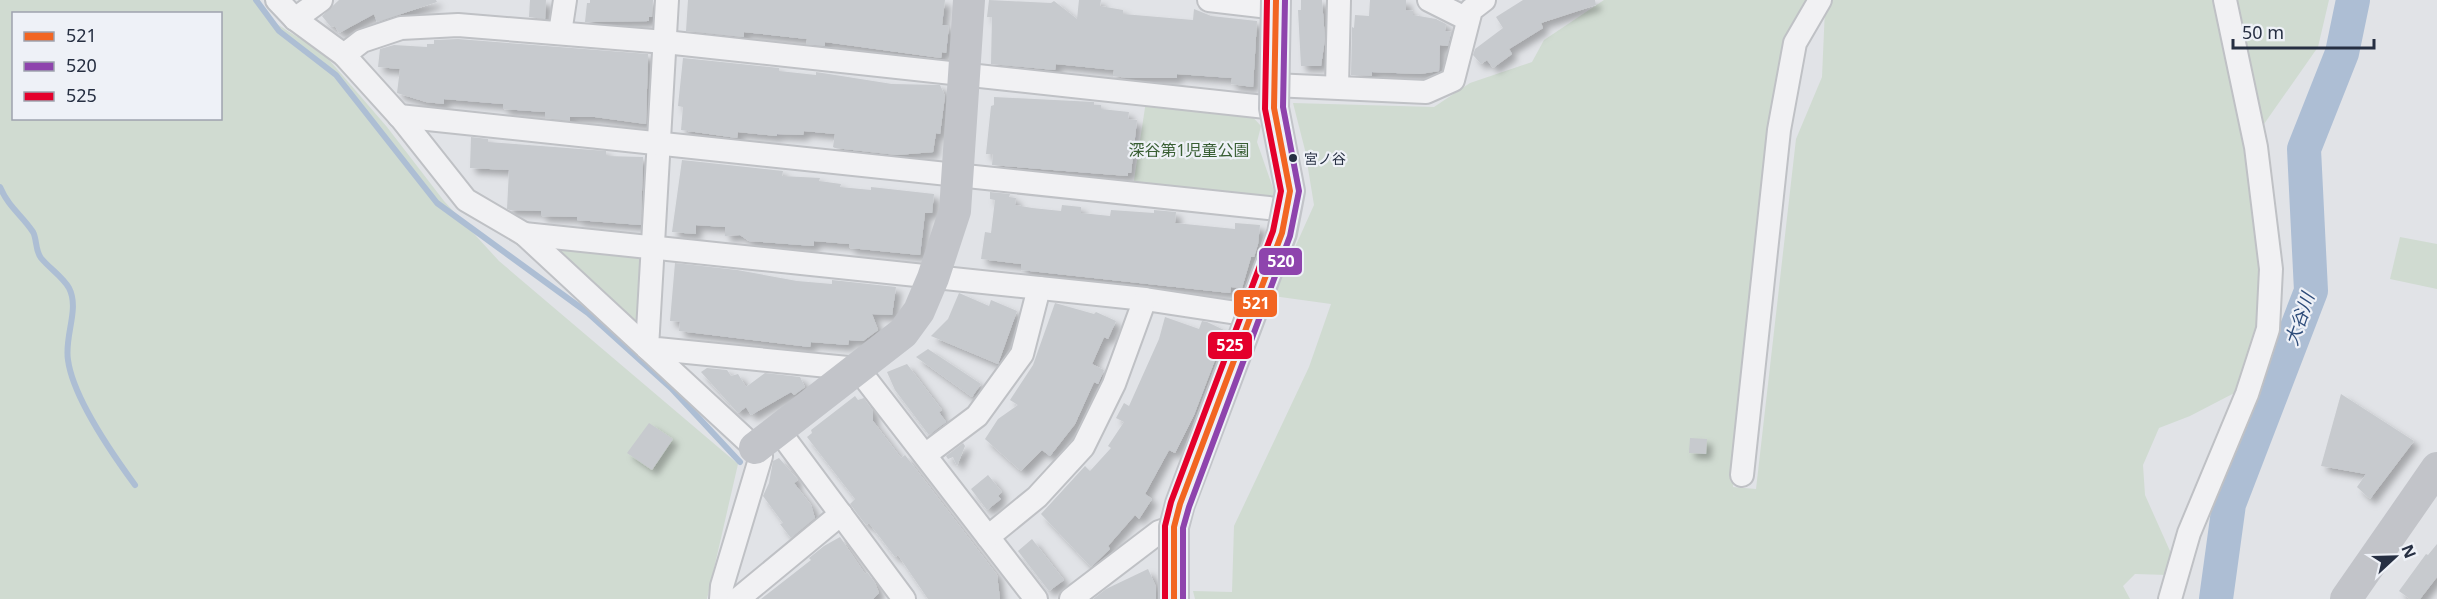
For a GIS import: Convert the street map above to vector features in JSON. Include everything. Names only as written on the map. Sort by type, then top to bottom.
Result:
[{"type":"street","points":[[277,0],[295,19],[344,55],[399,116],[466,200],[524,234],[647,348],[767,440],[842,514],[902,598]]},
{"type":"street","points":[[295,19],[321,0]]},
{"type":"street","points":[[560,33],[565,0]]},
{"type":"street","points":[[647,348],[667,0]]},
{"type":"street","points":[[721,599],[722,586],[767,440],[903,333],[919,311],[933,278],[955,211],[969,0]]},
{"type":"street","points":[[1174,599],[1174,527],[1180,504],[1282,233],[1290,191],[1273,96],[1276,4],[1209,0]]},
{"type":"street","points":[[1337,87],[1339,0]]},
{"type":"street","points":[[1429,0],[1467,20]]},
{"type":"street","points":[[344,55],[362,41],[401,28],[458,25],[665,42],[964,74],[1273,96],[1337,87],[1426,92],[1453,80],[1467,20],[1471,10],[1484,0]]},
{"type":"street","points":[[1742,475],[1779,130],[1795,43],[1820,0]]},
{"type":"street","points":[[2170,599],[2189,533],[2247,394],[2268,329],[2271,269],[2256,147],[2224,0]]},
{"type":"street","points":[[399,116],[1287,210]]},
{"type":"street","points":[[524,234],[1145,299],[1250,315]]},
{"type":"street","points":[[925,455],[976,416],[1022,354],[1039,288]]},
{"type":"street","points":[[988,537],[1038,497],[1083,447],[1114,384],[1145,299]]},
{"type":"street","points":[[647,348],[858,369],[1036,599]]},
{"type":"street","points":[[2346,599],[2437,468]]},
{"type":"street","points":[[738,599],[842,514]]},
{"type":"street","points":[[1071,599],[1159,532],[1174,527]]},
{"type":"green space","points":[[0,0],[259,0],[269,19],[324,54],[387,127],[444,201],[499,261],[738,464],[707,599],[0,599]]},
{"type":"green space","points":[[1604,0],[1812,0],[1759,236],[1733,487],[1756,489],[1796,139],[1822,77],[1825,8],[1831,0],[2329,0],[2318,47],[2257,134],[2264,315],[2244,388],[2190,416],[2159,428],[2143,465],[2145,495],[2174,560],[2168,575],[2135,574],[2123,586],[2130,599],[1195,599],[1193,591],[1232,592],[1234,526],[1309,367],[1331,304],[1273,296],[1314,205],[1305,150],[1293,103],[1434,107],[1470,83],[1532,62],[1544,40]]},
{"type":"green space","name":"深谷第1児童公園","points":[[1146,101],[1250,114],[1261,126],[1257,142],[1275,194],[1271,203],[1133,187]]},
{"type":"green space","points":[[2400,237],[2437,244],[2437,289],[2390,279]]},
{"type":"green space","points":[[542,243],[648,252],[643,335]]},
{"type":"building","points":[[339,0],[436,0],[437,2],[377,22],[374,14],[339,33],[335,26],[331,27],[322,16]]},
{"type":"building","points":[[530,0],[546,0],[545,19],[529,17]]},
{"type":"building","points":[[590,0],[653,0],[652,17],[649,17],[649,21],[585,22],[587,3],[590,3]]},
{"type":"building","points":[[688,0],[945,0],[942,25],[949,25],[946,53],[942,52],[941,58],[825,42],[825,46],[806,44],[807,39],[744,32],[744,37],[686,31]]},
{"type":"building","points":[[989,0],[1051,3],[1054,1],[1077,19],[1079,0],[1101,0],[1100,6],[1123,10],[1123,14],[1193,20],[1194,9],[1211,16],[1257,21],[1253,87],[1231,84],[1232,78],[1177,74],[1177,78],[1129,78],[1113,76],[1114,70],[1056,64],[1055,70],[991,64],[992,17],[987,17]]},
{"type":"building","points":[[1301,0],[1322,0],[1325,39],[1321,66],[1301,66],[1298,10],[1301,10]]},
{"type":"building","points":[[1370,0],[1406,0],[1406,10],[1413,11],[1413,15],[1436,19],[1446,24],[1445,31],[1451,32],[1448,46],[1440,45],[1439,71],[1420,74],[1372,72],[1372,76],[1351,75],[1352,27],[1354,28],[1355,15],[1369,16]]},
{"type":"building","points":[[1523,0],[1595,0],[1596,5],[1541,23],[1543,28],[1509,49],[1512,54],[1493,68],[1487,60],[1481,64],[1473,55],[1475,49],[1503,28],[1496,17]]},
{"type":"building","points":[[458,39],[648,54],[646,124],[595,117],[570,117],[570,121],[545,118],[545,112],[503,109],[503,104],[444,99],[444,104],[426,102],[397,93],[400,69],[378,67],[380,49],[394,45],[427,47],[427,44],[434,44],[434,40]]},
{"type":"building","points":[[683,58],[779,68],[779,71],[816,75],[816,72],[892,84],[940,85],[945,96],[940,134],[936,133],[933,152],[897,155],[835,148],[833,147],[835,134],[804,131],[803,135],[777,134],[777,136],[738,132],[737,138],[681,130],[683,107],[678,106]]},
{"type":"building","points":[[994,97],[1094,102],[1094,105],[1101,105],[1101,109],[1129,112],[1128,119],[1137,120],[1131,173],[1128,173],[1128,176],[992,165],[993,154],[986,154]]},
{"type":"building","points":[[471,137],[488,139],[488,142],[606,151],[606,156],[643,157],[641,225],[577,220],[577,217],[541,216],[541,211],[507,209],[509,170],[470,168]]},
{"type":"building","points":[[682,160],[783,171],[782,176],[820,178],[819,181],[841,184],[840,187],[871,190],[871,187],[934,194],[932,213],[925,213],[920,255],[850,248],[849,244],[814,241],[814,246],[749,241],[740,235],[725,236],[725,227],[696,225],[696,234],[672,232]]},
{"type":"building","points":[[990,192],[1010,194],[1009,197],[1016,198],[1015,205],[1032,208],[1061,211],[1062,205],[1081,207],[1081,213],[1110,216],[1111,210],[1154,213],[1154,210],[1176,212],[1175,223],[1235,229],[1235,223],[1260,225],[1258,244],[1254,257],[1251,257],[1242,288],[1231,287],[1230,293],[1021,270],[1021,264],[981,259],[985,232],[991,233],[995,200],[990,199]]},
{"type":"building","points":[[675,263],[737,270],[797,281],[832,284],[832,280],[896,287],[892,315],[872,314],[878,330],[863,341],[849,340],[848,345],[811,342],[810,347],[679,331],[680,322],[670,321]]},
{"type":"building","points":[[959,293],[989,306],[991,300],[1017,311],[998,364],[931,336],[948,319]]},
{"type":"building","points":[[1055,303],[1094,314],[1096,312],[1116,321],[1108,339],[1104,337],[1092,364],[1104,370],[1098,384],[1094,382],[1075,424],[1050,456],[1042,450],[1021,471],[985,439],[998,419],[1018,405],[1010,400],[1033,365]]},
{"type":"building","points":[[1165,317],[1199,329],[1202,321],[1207,322],[1226,331],[1194,415],[1175,453],[1169,450],[1145,494],[1152,499],[1139,519],[1135,515],[1108,546],[1110,549],[1091,567],[1041,514],[1085,466],[1090,471],[1111,448],[1108,446],[1124,422],[1116,418],[1124,403],[1129,406],[1159,339]]},
{"type":"building","points":[[928,349],[981,384],[972,397],[916,357]]},
{"type":"building","points":[[907,364],[942,410],[939,412],[946,422],[929,435],[895,390],[887,372]]},
{"type":"building","points":[[707,368],[727,370],[731,376],[738,374],[746,387],[765,373],[800,377],[805,387],[794,395],[791,392],[751,415],[746,407],[738,413],[701,372]]},
{"type":"building","points":[[2341,394],[2414,441],[2370,499],[2357,487],[2366,474],[2321,466]]},
{"type":"building","points":[[855,396],[858,400],[864,398],[873,411],[873,421],[901,458],[905,455],[997,575],[1000,599],[928,599],[898,555],[895,557],[869,523],[866,525],[850,504],[855,499],[807,437],[812,433],[811,430]]},
{"type":"building","points":[[649,423],[673,439],[652,470],[627,453]]},
{"type":"building","points":[[1690,438],[1707,439],[1706,454],[1689,453]]},
{"type":"building","points":[[963,443],[965,446],[957,466],[953,457],[948,459],[946,456]]},
{"type":"building","points":[[779,458],[798,480],[794,483],[811,505],[815,518],[791,538],[763,496],[769,483],[773,461]]},
{"type":"building","points":[[988,475],[1002,492],[998,496],[1001,499],[987,510],[971,489]]},
{"type":"building","points":[[840,537],[865,574],[867,572],[875,583],[879,593],[873,599],[761,599],[811,560],[809,558],[824,546]]},
{"type":"building","points":[[1032,539],[1064,580],[1049,591],[1018,551]]},
{"type":"building","points":[[2437,544],[2437,577],[2420,599],[2410,599],[2399,591],[2426,554],[2428,555]]},
{"type":"building","points":[[1148,569],[1156,587],[1156,599],[1093,599],[1106,589]]},
{"type":"waterway","points":[[256,0],[279,31],[336,75],[437,203],[588,313],[671,388],[740,462]]},
{"type":"waterway","name":"大谷川","points":[[2216,599],[2229,504],[2311,291],[2304,149],[2342,53],[2353,0]]},
{"type":"waterway","points":[[0,187],[7,200],[33,232],[41,258],[69,288],[73,305],[67,351],[71,375],[95,425],[135,485]]},
{"type":"transit line","name":"525","points":[[1165,599],[1165,526],[1171,502],[1273,231],[1281,191],[1265,109],[1267,0]]},
{"type":"transit line","name":"521","points":[[1174,599],[1174,527],[1180,504],[1282,233],[1290,191],[1274,108],[1276,0]]},
{"type":"transit line","name":"520","points":[[1183,599],[1183,528],[1290,236],[1299,191],[1283,107],[1285,0]]},
{"type":"place","name":"宮ノ谷","points":[[1293,158]]}]
